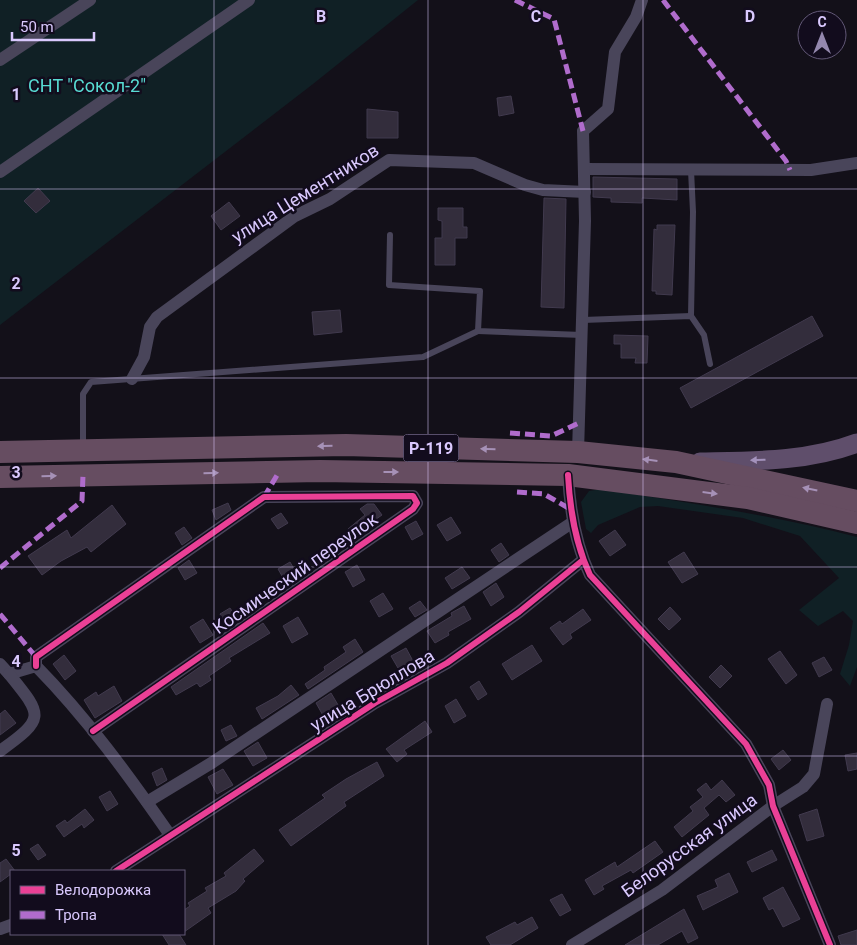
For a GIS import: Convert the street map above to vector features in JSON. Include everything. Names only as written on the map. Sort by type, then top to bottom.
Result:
[{"type":"highway","name":"Р-119","points":[[0,452],[346,445],[578,452],[676,462],[857,501]]},
{"type":"highway","name":"Р-119","points":[[0,477],[320,471],[568,475],[748,498],[857,523]]},
{"type":"main road","points":[[676,462],[802,457],[857,443]]},
{"type":"street","points":[[0,60],[90,0]]},
{"type":"street","points":[[0,172],[249,0]]},
{"type":"street","points":[[578,452],[585,192],[583,131],[608,109],[616,52],[636,18],[642,0]]},
{"type":"street","name":"улица Цементников","points":[[132,379],[144,358],[150,327],[158,317],[295,216],[330,199],[389,160],[474,163],[525,185],[543,190],[585,192]]},
{"type":"street","points":[[584,169],[811,170],[857,163]]},
{"type":"street","points":[[568,475],[570,509],[583,560],[590,575],[746,744],[769,785],[773,806],[830,945]]},
{"type":"street","name":"Космический переулок","points":[[36,666],[36,656],[264,497],[413,496],[417,503],[414,510],[93,730]]},
{"type":"street","points":[[147,802],[221,756],[573,522]]},
{"type":"street","name":"улица Брюллова","points":[[118,870],[375,703],[447,663],[519,612],[583,560]]},
{"type":"street","points":[[0,664],[33,703],[35,718],[29,730],[0,750]]},
{"type":"street","points":[[9,674],[36,666],[59,690],[124,768],[170,835]]},
{"type":"street","name":"Белорусская улица","points":[[572,945],[662,890],[773,806],[802,787],[814,774],[826,704]]},
{"type":"lane","points":[[691,170],[693,212],[691,316],[704,335],[710,364]]},
{"type":"lane","points":[[390,235],[389,285],[480,291],[478,331]]},
{"type":"lane","points":[[582,320],[691,316]]},
{"type":"lane","points":[[83,450],[82,394],[91,382],[423,356],[478,331],[582,336]]},
{"type":"green space","name":"СНТ \"Сокол-2\"","points":[[0,0],[418,0],[313,84],[0,325]]},
{"type":"green space","points":[[602,489],[762,516],[857,537],[857,667],[850,686],[840,674],[849,645],[853,621],[843,611],[818,626],[799,610],[839,578],[800,536],[743,518],[658,506],[640,507],[598,525],[591,533],[586,529],[581,502],[589,491]]},
{"type":"building","points":[[511,96],[514,113],[499,116],[497,98]]},
{"type":"building","points":[[367,109],[398,112],[398,138],[367,138]]},
{"type":"building","points":[[593,177],[677,179],[677,200],[642,198],[642,203],[611,202],[611,198],[593,197]]},
{"type":"building","points":[[38,188],[50,201],[36,213],[24,201]]},
{"type":"building","points":[[544,198],[566,199],[564,308],[541,307]]},
{"type":"building","points":[[229,202],[240,216],[221,230],[211,216]]},
{"type":"building","points":[[438,208],[463,208],[463,227],[467,227],[467,238],[455,238],[455,265],[435,265],[435,238],[442,238],[442,221],[438,220]]},
{"type":"building","points":[[657,225],[675,225],[672,295],[656,294],[656,291],[652,291],[654,229],[657,230]]},
{"type":"building","points":[[340,310],[342,332],[314,335],[312,312]]},
{"type":"building","points":[[812,316],[823,336],[691,408],[680,388]]},
{"type":"building","points":[[614,335],[648,336],[647,363],[635,363],[636,358],[621,358],[621,344],[614,344]]},
{"type":"building","points":[[228,503],[231,510],[216,520],[212,510]]},
{"type":"building","points":[[367,504],[374,504],[382,515],[366,526],[368,530],[332,555],[327,549],[351,533],[348,529],[365,515],[360,509]]},
{"type":"building","points":[[112,505],[126,524],[91,552],[87,547],[61,561],[42,575],[28,556],[67,530],[71,538]]},
{"type":"building","points":[[281,513],[288,523],[278,529],[271,519]]},
{"type":"building","points":[[451,517],[461,533],[447,541],[437,525]]},
{"type":"building","points":[[416,521],[423,534],[412,540],[405,527]]},
{"type":"building","points":[[184,527],[192,538],[182,545],[175,533]]},
{"type":"building","points":[[615,530],[626,545],[610,556],[599,541]]},
{"type":"building","points":[[501,543],[509,555],[499,562],[491,550]]},
{"type":"building","points":[[684,552],[698,574],[682,583],[668,562]]},
{"type":"building","points":[[189,560],[197,573],[185,580],[178,568]]},
{"type":"building","points":[[290,562],[297,574],[285,581],[278,569]]},
{"type":"building","points":[[357,565],[365,580],[353,587],[345,572]]},
{"type":"building","points":[[462,567],[470,578],[452,589],[445,578]]},
{"type":"building","points":[[276,582],[281,591],[269,599],[264,590]]},
{"type":"building","points":[[496,583],[504,597],[491,606],[483,592]]},
{"type":"building","points":[[383,593],[393,609],[379,617],[370,601]]},
{"type":"building","points":[[420,601],[427,610],[415,617],[409,608]]},
{"type":"building","points":[[464,606],[471,619],[448,632],[449,635],[435,643],[427,631],[452,616],[451,613]]},
{"type":"building","points":[[670,607],[681,619],[669,630],[658,619]]},
{"type":"building","points":[[230,608],[238,620],[228,627],[220,614]]},
{"type":"building","points":[[583,609],[591,620],[570,634],[572,638],[563,645],[550,628],[560,621],[562,624]]},
{"type":"building","points":[[298,617],[308,634],[292,643],[283,626]]},
{"type":"building","points":[[203,619],[213,635],[200,643],[190,627]]},
{"type":"building","points":[[263,623],[270,633],[229,658],[231,661],[209,676],[211,680],[200,687],[197,683],[176,695],[171,687]]},
{"type":"building","points":[[355,639],[363,652],[308,689],[305,684],[325,670],[324,667],[346,652],[343,647]]},
{"type":"building","points":[[532,645],[542,661],[512,680],[502,664]]},
{"type":"building","points":[[406,648],[413,661],[398,668],[391,656]]},
{"type":"building","points":[[780,651],[797,675],[786,684],[768,659]]},
{"type":"building","points":[[64,655],[76,671],[65,680],[53,664]]},
{"type":"building","points":[[824,657],[832,670],[819,677],[812,663]]},
{"type":"building","points":[[721,665],[732,676],[720,688],[709,677]]},
{"type":"building","points":[[479,681],[487,694],[478,700],[470,687]]},
{"type":"building","points":[[291,685],[299,695],[262,719],[256,708],[278,696]]},
{"type":"building","points":[[114,686],[122,701],[95,718],[84,700],[96,692],[98,696]]},
{"type":"building","points":[[331,693],[341,710],[325,719],[316,703]]},
{"type":"building","points":[[456,699],[466,716],[454,723],[445,706]]},
{"type":"building","points":[[5,710],[16,723],[0,735],[0,714]]},
{"type":"building","points":[[425,721],[432,732],[404,750],[407,754],[397,762],[386,749]]},
{"type":"building","points":[[231,725],[237,736],[226,741],[221,730]]},
{"type":"building","points":[[258,742],[267,758],[253,766],[244,751]]},
{"type":"building","points":[[783,750],[791,760],[779,770],[771,759]]},
{"type":"building","points":[[857,753],[857,769],[848,771],[845,755]]},
{"type":"building","points":[[377,762],[384,776],[344,802],[346,806],[291,846],[279,830],[325,798],[322,795]]},
{"type":"building","points":[[162,768],[167,780],[157,786],[152,773]]},
{"type":"building","points":[[223,769],[233,785],[217,794],[208,777]]},
{"type":"building","points":[[722,780],[735,795],[726,802],[719,795],[704,808],[709,815],[682,837],[674,827],[693,811],[690,807],[703,797],[697,790],[706,783],[711,790]]},
{"type":"building","points":[[110,791],[118,804],[107,811],[99,797]]},
{"type":"building","points":[[85,809],[94,820],[84,828],[82,824],[64,837],[56,826],[65,820],[67,823]]},
{"type":"building","points":[[817,809],[824,836],[807,841],[799,815]]},
{"type":"building","points":[[655,841],[663,852],[633,873],[631,870],[602,886],[604,889],[594,895],[585,880],[615,862],[617,867]]},
{"type":"building","points":[[38,844],[46,855],[38,860],[30,849]]},
{"type":"building","points":[[254,849],[264,861],[243,879],[245,881],[236,891],[208,908],[211,913],[185,931],[185,909],[190,906],[188,903],[207,891],[205,888],[226,876],[224,873]]},
{"type":"building","points":[[772,850],[777,860],[752,872],[747,862]]},
{"type":"building","points":[[6,859],[14,870],[10,870],[10,875],[0,882],[0,863]]},
{"type":"building","points":[[729,873],[738,892],[703,910],[697,896],[718,887],[715,880]]},
{"type":"building","points":[[783,887],[800,919],[783,927],[773,908],[769,910],[763,898]]},
{"type":"building","points":[[562,894],[571,910],[560,916],[550,900]]},
{"type":"building","points":[[684,909],[698,938],[688,943],[682,931],[658,945],[625,945]]},
{"type":"building","points":[[532,917],[538,928],[510,945],[491,945],[486,937],[515,922],[517,925]]},
{"type":"building","points":[[857,930],[857,945],[841,945],[838,936]]},
{"type":"building","points":[[163,935],[180,935],[186,945],[169,945]]},
{"type":"marked path","points":[[515,0],[554,19],[583,131]]},
{"type":"marked path","points":[[663,0],[786,161],[790,170]]},
{"type":"marked path","points":[[510,433],[551,436],[579,423]]},
{"type":"marked path","points":[[264,497],[279,472]]},
{"type":"marked path","points":[[0,568],[82,501],[83,475]]},
{"type":"marked path","points":[[517,492],[544,494],[570,509]]},
{"type":"marked path","points":[[0,614],[36,657]]},
{"type":"cycle path","points":[[568,475],[574,526],[590,575],[746,744],[769,785],[773,806],[830,945]]},
{"type":"cycle path","points":[[36,666],[36,657],[264,497],[413,496],[417,503],[413,509],[93,731]]},
{"type":"cycle path","points":[[118,870],[375,703],[447,663],[519,612],[583,560]]}]
